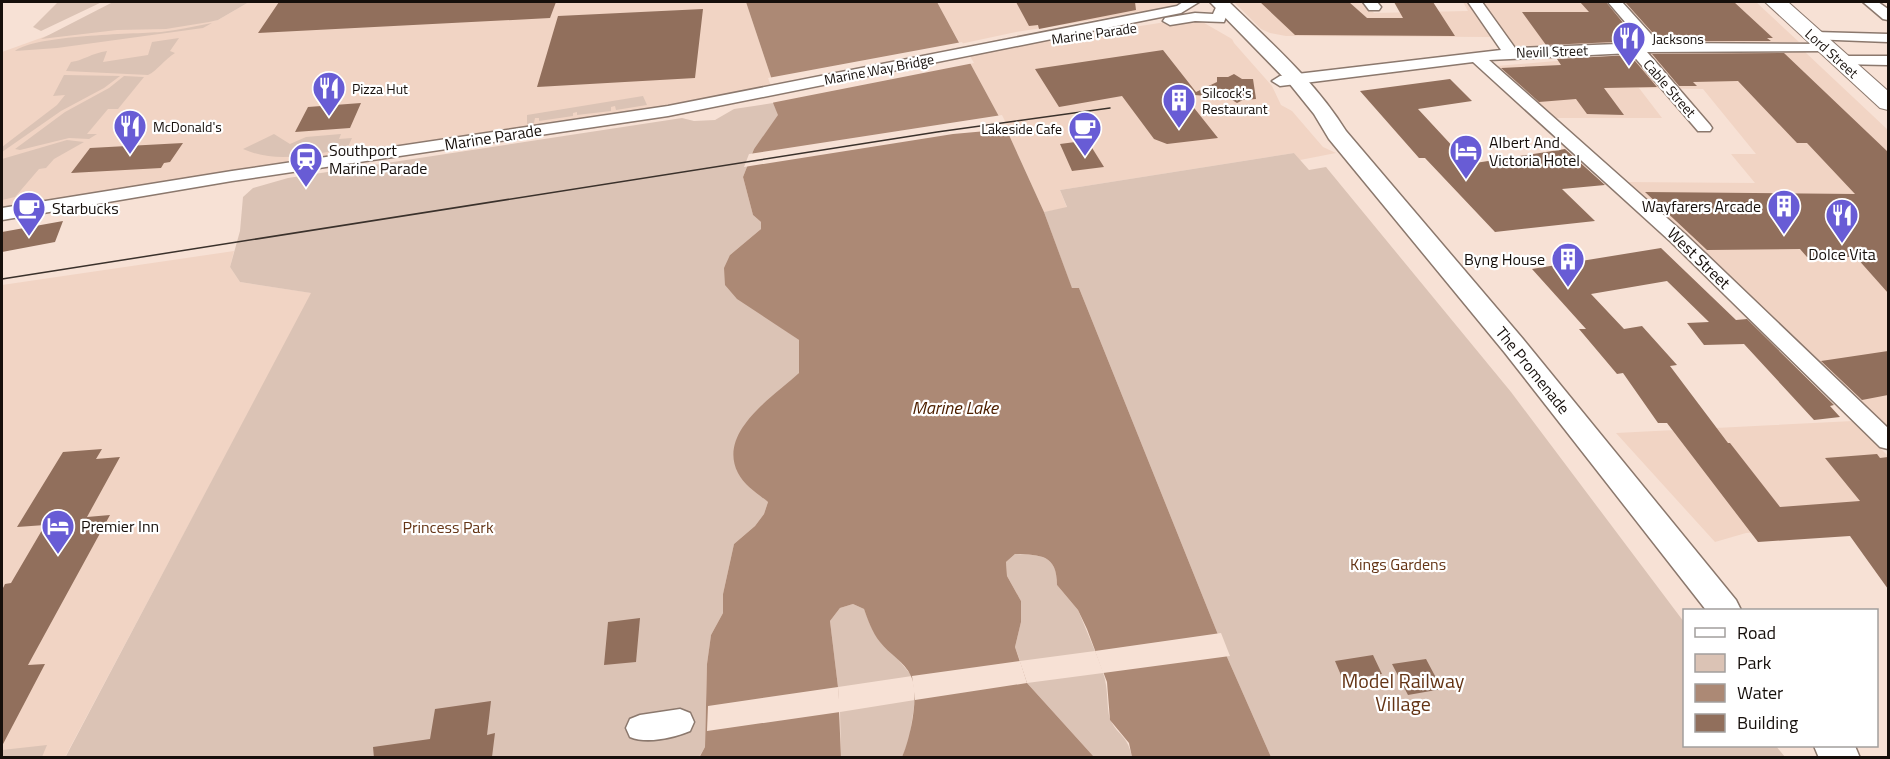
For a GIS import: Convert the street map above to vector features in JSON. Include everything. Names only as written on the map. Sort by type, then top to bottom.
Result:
[{"type":"highway","name":"Lord Street","points":[[1776,2],[1888,104]]},
{"type":"main road","name":"The Promenade","points":[[1218,9],[1288,80],[1308,112],[1337,134],[1514,346],[1724,609]]},
{"type":"street","name":"Marine Parade","points":[[1024,42],[1181,9],[1192,2]]},
{"type":"street","points":[[1476,2],[1511,53]]},
{"type":"street","points":[[1615,2],[1655,48]]},
{"type":"street","points":[[1870,2],[1888,16]]},
{"type":"street","name":"Marine Parade","points":[[1079,29],[1106,27],[1218,9]]},
{"type":"street","name":"Marine Parade","points":[[1024,42],[1058,39],[1188,18],[1218,9]]},
{"type":"street","points":[[1828,48],[1888,38]]},
{"type":"street","name":"Marine Way Bridge","points":[[735,97],[1024,42]]},
{"type":"street","name":"Nevill Street","points":[[1288,80],[1511,53],[1635,48],[1828,48]]},
{"type":"street","name":"Cable Street","points":[[1635,48],[1704,128]]},
{"type":"street","points":[[1828,48],[1888,61]]},
{"type":"street","name":"West Street","points":[[1477,58],[1678,237],[1888,441]]},
{"type":"street","name":"Marine Parade","points":[[2,214],[668,111],[735,97]]},
{"type":"street","points":[[640,728],[680,722]]},
{"type":"shaded area","points":[[249,2],[746,2],[775,89],[668,111],[232,176],[2,214],[2,52],[49,35],[218,20]]},
{"type":"shaded area","points":[[937,2],[1187,2],[1175,7],[1016,32],[960,44]]},
{"type":"shaded area","points":[[1234,2],[1364,2],[1374,13],[1468,11],[1463,2],[1756,2],[1799,42],[1516,47],[1492,37],[1286,36],[1261,29]]},
{"type":"shaded area","points":[[1199,20],[1232,39],[1272,86],[1281,105],[1292,111],[1323,147],[1336,153],[1300,160],[1294,153],[1060,190],[1067,208],[1044,212],[1009,135],[965,54],[1024,42],[1058,39],[1172,21]]},
{"type":"shaded area","points":[[1805,52],[1888,130],[1888,439],[1622,182],[1755,183],[1731,154],[1756,154],[1703,89],[1639,88],[1662,118],[1552,118],[1496,66],[1650,53]]},
{"type":"shaded area","points":[[234,251],[230,267],[240,282],[312,293],[65,757],[2,758],[2,285]]},
{"type":"shaded area","points":[[1853,421],[1888,456],[1888,525],[1746,533],[1715,542],[1616,433]]},
{"type":"green space","points":[[58,2],[102,2],[41,31],[33,27]]},
{"type":"green space","points":[[113,2],[249,2],[218,20],[209,22],[166,29],[117,30],[41,39]]},
{"type":"green space","points":[[212,23],[203,28],[57,48],[15,51],[26,46],[62,38],[161,32]]},
{"type":"green space","points":[[179,38],[170,51],[175,53],[148,75],[66,71],[71,62],[97,53],[107,51],[103,62],[148,55],[152,42]]},
{"type":"green space","points":[[64,75],[120,76],[104,88],[61,111],[2,152],[2,147],[57,105],[65,95],[53,96]]},
{"type":"green space","points":[[124,76],[144,77],[118,109],[108,109],[87,134],[97,134],[89,139],[69,138],[20,150],[15,149],[65,112],[109,88]]},
{"type":"green space","points":[[643,96],[647,105],[616,110],[615,106],[611,107],[611,111],[577,115],[577,112],[573,113],[573,116],[539,121],[539,118],[535,118],[534,123],[527,124],[527,115]]},
{"type":"green space","name":"Princess Park","points":[[773,103],[779,115],[754,149],[743,177],[753,215],[761,222],[761,229],[730,255],[756,310],[799,340],[799,373],[746,483],[768,502],[764,514],[755,526],[734,544],[723,594],[723,613],[711,635],[707,664],[705,747],[699,757],[65,758],[311,293],[240,282],[230,267],[240,231],[243,197],[253,188],[288,178],[682,118],[694,121],[715,120],[734,109]]},
{"type":"green space","points":[[274,134],[290,144],[306,137],[341,134],[339,139],[352,138],[347,149],[307,155],[268,156],[243,149]]},
{"type":"green space","points":[[67,140],[84,142],[54,159],[46,168],[39,169],[15,197],[2,200],[2,159]]},
{"type":"green space","name":"Kings Gardens","points":[[1294,153],[1309,170],[1326,167],[1511,392],[1683,621],[1683,747],[1777,747],[1785,757],[1271,757],[1227,657],[1079,288],[1072,289],[1044,212],[1067,207],[1060,190]]},
{"type":"green space","points":[[1015,554],[1039,556],[1050,562],[1054,567],[1057,585],[1078,610],[1095,651],[1020,661],[1015,647],[1021,622],[1021,601],[1007,576],[1006,562]]},
{"type":"green space","points":[[853,604],[864,609],[871,627],[912,676],[838,687],[830,621],[840,608]]},
{"type":"green space","points":[[1103,673],[1109,717],[1128,744],[1132,757],[1094,757],[1027,683]]},
{"type":"green space","points":[[915,700],[909,741],[902,757],[841,757],[840,712]]},
{"type":"green space","points":[[47,745],[42,757],[2,757],[2,750]]},
{"type":"water","name":"Marine Lake","points":[[746,2],[937,2],[1009,135],[1044,212],[1072,288],[1079,288],[1227,657],[1271,757],[1132,757],[1129,743],[1110,720],[1107,682],[1087,629],[1078,610],[1057,585],[1054,567],[1045,558],[1039,556],[1015,554],[1006,562],[1007,576],[1021,601],[1021,622],[1015,647],[1027,683],[1094,757],[902,757],[911,729],[914,684],[905,666],[877,638],[864,609],[853,604],[840,608],[830,621],[838,687],[841,757],[699,758],[705,747],[707,664],[711,635],[723,613],[723,594],[734,544],[755,526],[764,514],[768,502],[747,485],[738,473],[734,458],[735,443],[751,417],[799,373],[799,340],[737,299],[725,285],[724,268],[730,255],[761,229],[761,222],[753,215],[743,177],[754,149],[778,115],[773,103],[775,89]]},
{"type":"pier","points":[[962,42],[974,63],[771,103],[772,89],[768,78]]},
{"type":"pier","points":[[1002,115],[1009,129],[953,134],[744,167],[749,154]]},
{"type":"pier","points":[[1221,633],[1230,656],[1103,673],[1095,651]]},
{"type":"pier","points":[[1020,661],[1027,683],[915,700],[912,676]]},
{"type":"pier","points":[[838,687],[840,712],[707,731],[708,706]]},
{"type":"building","points":[[279,2],[556,2],[550,18],[258,33]]},
{"type":"building","points":[[1016,2],[1135,2],[1136,10],[1039,29],[1038,25],[1029,26]]},
{"type":"building","points":[[1260,2],[1349,2],[1367,18],[1403,18],[1394,2],[1433,2],[1455,36],[1295,35]]},
{"type":"building","points":[[1580,2],[1606,2],[1638,41],[1546,45],[1522,12],[1589,12]]},
{"type":"building","points":[[1625,2],[1734,2],[1773,38],[1767,38],[1771,41],[1660,41]]},
{"type":"building","points":[[703,9],[695,78],[537,87],[558,16]]},
{"type":"building","points":[[1163,50],[1196,92],[1217,82],[1217,77],[1228,77],[1234,74],[1242,79],[1253,79],[1256,99],[1237,103],[1229,98],[1183,94],[1218,138],[1167,144],[1154,139],[1122,96],[1059,107],[1035,69]]},
{"type":"building","points":[[1784,53],[1888,152],[1888,293],[1856,257],[1807,257],[1800,249],[1707,250],[1645,192],[1855,194],[1807,143],[1797,143],[1738,81],[1693,82],[1697,86],[1679,86],[1652,54]]},
{"type":"building","points":[[1630,55],[1657,87],[1604,88],[1624,115],[1587,114],[1576,99],[1539,102],[1501,68],[1561,65],[1557,59]]},
{"type":"building","points":[[1450,79],[1472,101],[1418,109],[1469,164],[1565,149],[1605,185],[1562,189],[1595,221],[1495,232],[1425,158],[1419,158],[1360,91]]},
{"type":"building","name":"Pizza Hut","points":[[361,103],[350,128],[295,132],[308,107]]},
{"type":"building","name":"Lakeside Cafe","points":[[1083,141],[1089,143],[1104,167],[1072,171],[1060,144]]},
{"type":"building","name":"McDonald's","points":[[183,143],[170,162],[164,163],[161,168],[71,173],[90,148]]},
{"type":"building","name":"Starbucks","points":[[63,221],[55,242],[2,252],[2,232]]},
{"type":"building","points":[[1661,248],[1736,320],[1747,319],[1834,405],[1830,406],[1840,417],[1814,420],[1744,344],[1704,345],[1687,323],[1709,322],[1667,281],[1591,294],[1624,329],[1642,326],[1677,365],[1670,366],[1780,507],[1860,501],[1825,458],[1877,454],[1880,458],[1888,457],[1888,589],[1850,536],[1758,542],[1667,423],[1658,423],[1623,373],[1617,374],[1579,329],[1586,329],[1532,269]]},
{"type":"building","points":[[1888,351],[1888,395],[1862,400],[1821,361]]},
{"type":"building","name":"Premier Inn","points":[[102,449],[96,459],[120,457],[87,517],[110,515],[28,665],[45,664],[2,746],[2,590],[5,584],[11,583],[45,525],[17,527],[63,452]]},
{"type":"building","points":[[640,618],[636,662],[604,665],[608,622]]},
{"type":"building","points":[[1373,655],[1382,674],[1343,680],[1335,661]]},
{"type":"building","points":[[1426,659],[1442,689],[1408,695],[1392,664]]},
{"type":"building","points":[[491,701],[487,735],[495,733],[492,757],[374,758],[373,747],[430,739],[435,709]]},
{"type":"tram line","points":[[2,279],[937,132],[1110,108]]},
{"type":"place","name":"Jacksons","points":[[1629,67]]},
{"type":"place","name":"Pizza Hut","points":[[329,117]]},
{"type":"place","name":"Silcock's Restaurant","points":[[1179,129]]},
{"type":"place","name":"McDonald's","points":[[130,155]]},
{"type":"place","name":"Lakeside Cafe","points":[[1085,157]]},
{"type":"place","name":"Albert And Victoria Hotel","points":[[1466,180]]},
{"type":"place","name":"Southport Marine Parade","points":[[306,188]]},
{"type":"place","name":"Wayfarers Arcade","points":[[1784,235]]},
{"type":"place","name":"Starbucks","points":[[29,237]]},
{"type":"place","name":"Dolce Vita","points":[[1842,244]]},
{"type":"place","name":"Byng House","points":[[1568,288]]},
{"type":"place","name":"Premier Inn","points":[[58,555]]},
{"type":"park label","name":"Model Railway Village","points":[[1403,692]]}]
